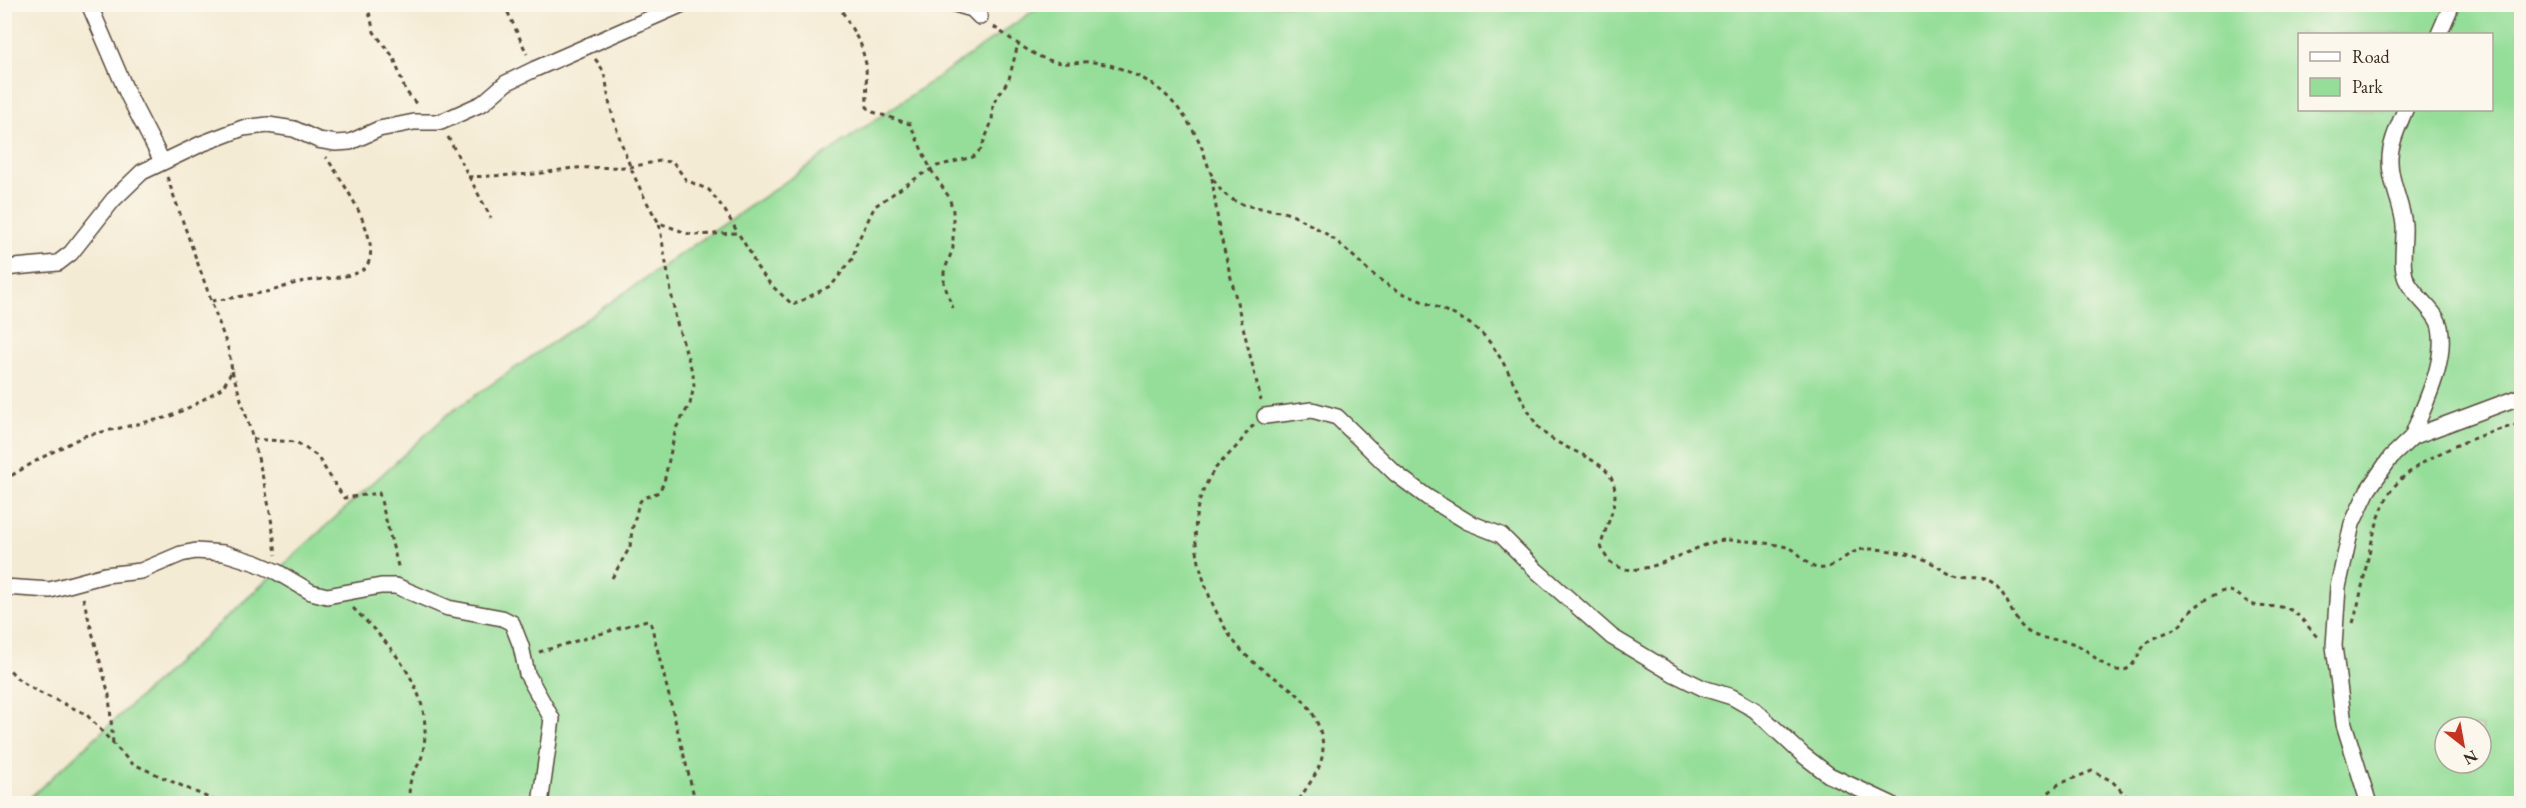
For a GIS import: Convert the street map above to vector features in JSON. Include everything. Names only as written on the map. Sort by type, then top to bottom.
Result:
[{"type":"street","points":[[89,4],[128,95],[162,161]]},
{"type":"street","points":[[4,268],[58,263],[71,253],[114,200],[142,172],[162,161],[243,128],[268,125],[294,129],[336,144],[350,142],[379,129],[414,122],[441,122],[483,103],[506,83],[683,4]]},
{"type":"street","points":[[955,4],[972,9],[980,17]]},
{"type":"street","points":[[2439,33],[2452,4]]},
{"type":"street","points":[[2405,111],[2389,161],[2404,224],[2405,277],[2411,290],[2440,326],[2441,349],[2434,379],[2412,437]]},
{"type":"street","points":[[2369,804],[2344,724],[2336,657],[2338,586],[2352,524],[2368,490],[2391,457],[2412,437],[2522,396]]},
{"type":"street","points":[[1265,416],[1282,412],[1312,410],[1337,417],[1396,474],[1426,497],[1468,522],[1501,535],[1537,571],[1621,643],[1674,674],[1703,688],[1732,697],[1755,710],[1803,755],[1829,775],[1891,804]]},
{"type":"street","points":[[4,587],[35,591],[50,590],[105,575],[141,571],[191,551],[224,553],[278,572],[318,594],[340,595],[381,586],[396,586],[448,608],[502,618],[509,621],[517,635],[527,674],[552,719],[540,804]]},
{"type":"path","points":[[368,4],[375,32],[394,58],[410,97],[419,108],[441,122],[491,218]]},
{"type":"path","points":[[504,4],[535,69]]},
{"type":"path","points":[[838,4],[861,45],[866,64],[867,107],[873,112],[910,124],[931,170],[949,197],[953,211],[953,248],[944,272],[944,284],[953,308]]},
{"type":"path","points":[[980,17],[1045,59],[1059,63],[1093,62],[1110,65],[1153,84],[1171,99],[1200,144],[1212,176],[1221,240],[1265,416],[1250,428],[1214,470],[1198,506],[1195,537],[1211,602],[1221,621],[1240,649],[1256,666],[1294,689],[1313,712],[1321,735],[1323,754],[1319,771],[1297,804]]},
{"type":"path","points":[[468,177],[536,174],[572,168],[630,167],[673,162],[688,182],[709,190],[724,209],[756,266],[772,286],[793,305],[832,285],[842,273],[853,258],[856,245],[875,206],[937,166],[973,157],[981,149],[992,121],[993,104],[1008,80],[1018,43]]},
{"type":"path","points":[[582,48],[597,60],[607,78],[610,104],[630,167],[659,223],[676,320],[693,374],[694,386],[690,404],[676,428],[664,482],[659,492],[642,499],[639,503],[630,548],[612,578]]},
{"type":"path","points":[[212,301],[269,291],[301,282],[345,276],[363,270],[368,262],[370,240],[362,218],[343,182],[324,153],[308,135]]},
{"type":"path","points":[[4,152],[11,150]]},
{"type":"path","points":[[162,161],[229,351],[232,371],[262,467],[271,514],[278,572]]},
{"type":"path","points":[[1212,176],[1227,197],[1247,207],[1279,209],[1296,217],[1335,240],[1388,285],[1448,312],[1487,339],[1524,398],[1538,426],[1550,438],[1593,460],[1613,480],[1615,495],[1601,546],[1613,565],[1625,571],[1663,562],[1705,543],[1726,540],[1783,546],[1794,550],[1816,568],[1824,568],[1857,550],[1910,555],[1928,561],[1959,577],[1983,578],[1992,583],[2005,596],[2027,631],[2078,646],[2110,668],[2119,670],[2129,668],[2144,646],[2180,624],[2190,611],[2216,593],[2230,591],[2256,606],[2286,608],[2293,612],[2336,657]]},
{"type":"path","points":[[659,223],[692,235],[738,233]]},
{"type":"path","points":[[4,480],[84,436],[169,417],[223,387],[232,371]]},
{"type":"path","points":[[2352,626],[2376,526],[2389,494],[2399,480],[2451,448],[2522,424]]},
{"type":"path","points":[[253,439],[297,442],[317,456],[344,498],[379,493],[404,589]]},
{"type":"path","points":[[79,582],[109,695],[114,746]]},
{"type":"path","points":[[340,595],[400,659],[418,691],[423,706],[424,748],[421,761],[411,778],[409,804]]},
{"type":"path","points":[[523,657],[647,620],[651,624],[696,804]]},
{"type":"path","points":[[4,664],[18,679],[36,691],[86,714],[131,763],[145,771],[191,788],[222,804]]},
{"type":"path","points":[[2035,804],[2059,784],[2092,771],[2112,781],[2134,804]]},
{"type":"green space","points":[[1042,5],[2521,5],[2521,803],[23,804],[447,415]]}]
